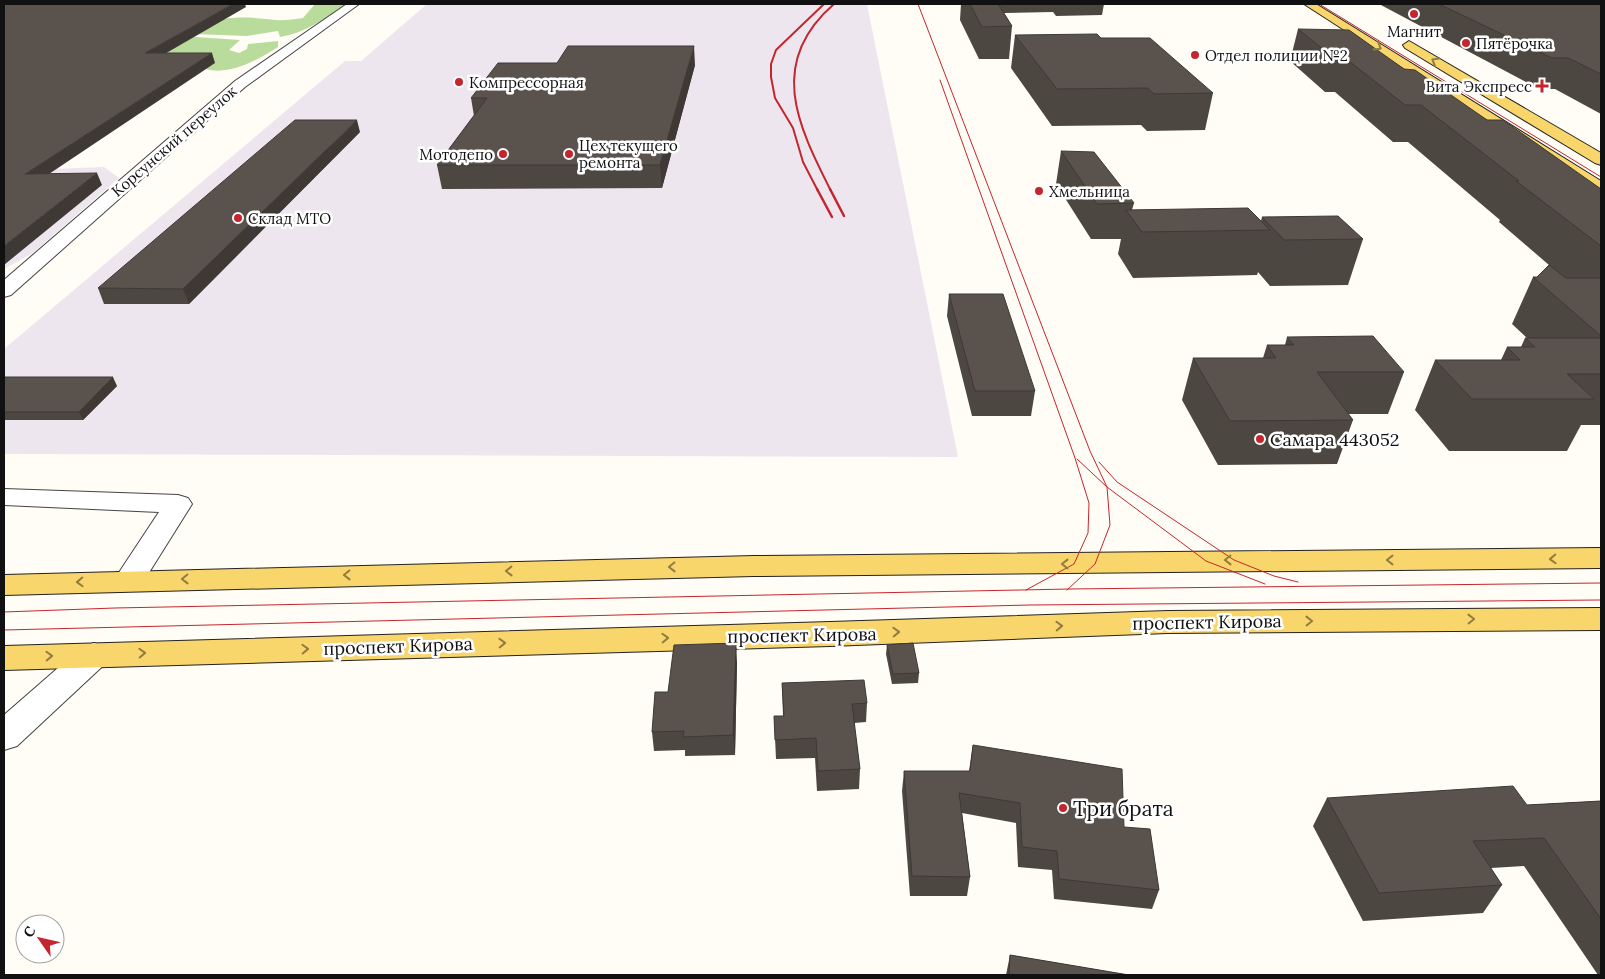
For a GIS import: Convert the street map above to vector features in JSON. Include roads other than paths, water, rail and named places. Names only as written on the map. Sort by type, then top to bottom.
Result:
[{"type":"main road","points":[[1308,4],[1601,188]]},
{"type":"main road","points":[[1398,39],[1601,160]]},
{"type":"main road","points":[[1490,120],[1537,165],[1577,192]]},
{"type":"main road","points":[[1538,121],[1601,147]]},
{"type":"main road","points":[[4,585],[129,580],[721,566],[1601,558]]},
{"type":"main road","name":"проспект Кирова","points":[[4,658],[830,634],[1168,622],[1601,619]]},
{"type":"street","name":"Корсунский переулок","points":[[4,291],[240,84],[354,4]]},
{"type":"street","points":[[4,497],[178,504],[129,580]]},
{"type":"street","points":[[4,736],[94,655]]},
{"type":"tram line","points":[[918,4],[1090,451],[1107,487]]},
{"type":"tram line","points":[[1319,4],[1601,177]]},
{"type":"tram line","points":[[940,80],[1075,458],[1089,503],[1088,533],[1074,564],[1026,590]]},
{"type":"tram line","points":[[1077,459],[1107,487]]},
{"type":"tram line","points":[[1099,462],[1117,482],[1234,560],[1274,576],[1298,582]]},
{"type":"tram line","points":[[1068,589],[1095,564],[1110,525],[1107,487]]},
{"type":"tram line","points":[[1107,487],[1206,561],[1265,584]]},
{"type":"tram line","points":[[1068,589],[1601,583]]},
{"type":"tram line","points":[[1026,590],[1068,589]]},
{"type":"tram line","points":[[4,612],[115,608],[1026,590]]},
{"type":"tram line","points":[[4,630],[1030,605],[1601,600]]},
{"type":"railway","points":[[818,191],[803,162],[793,128],[775,98],[771,77],[771,64],[776,50],[824,4]]},
{"type":"railway","points":[[831,190],[799,118],[795,94],[795,71],[800,48],[813,26],[834,4]]},
{"type":"railway","points":[[817,189],[832,217]]},
{"type":"railway","points":[[831,190],[844,216]]},
{"type":"place","name":"Магнит","points":[[1414,14]]},
{"type":"place","name":"Пятёрочка","points":[[1466,43]]},
{"type":"place","name":"Отдел полиции №2","points":[[1195,55]]},
{"type":"place","name":"Компрессорная","points":[[459,82]]},
{"type":"place","name":"Вита Экспресс","points":[[1542,86]]},
{"type":"place","name":"Мотодепо","points":[[503,154]]},
{"type":"place","name":"Цех текущего ремонта","points":[[569,154]]},
{"type":"place","name":"Хмельница","points":[[1039,191]]},
{"type":"place","name":"Склад МТО","points":[[238,218]]},
{"type":"place","name":"Самара 443052","points":[[1260,439]]},
{"type":"place","name":"Три брата","points":[[1063,808]]}]
